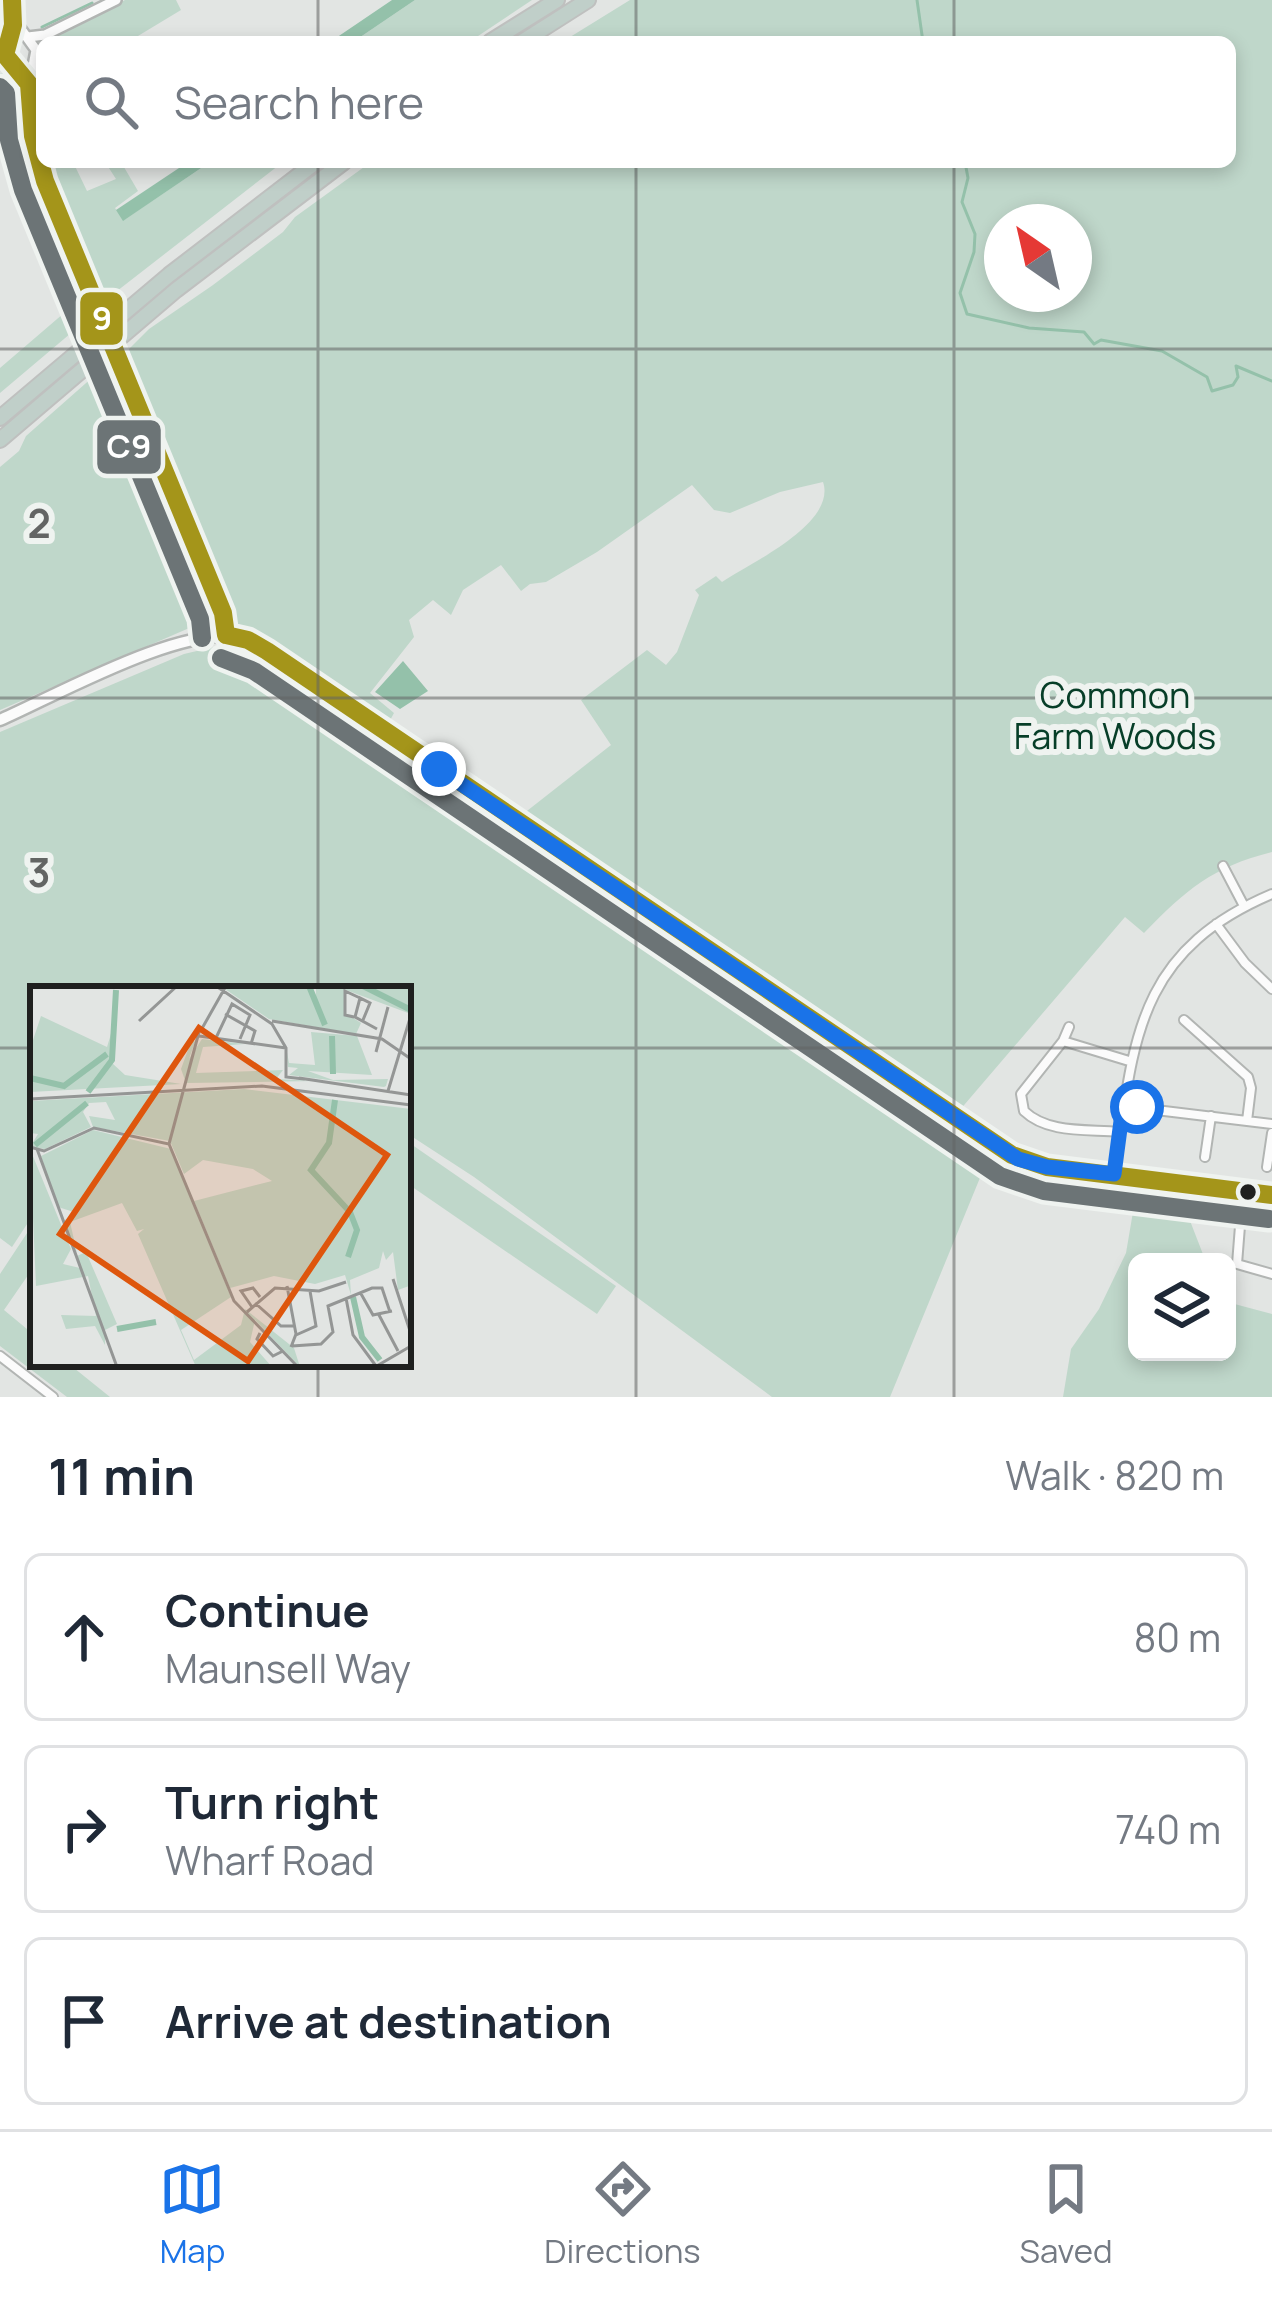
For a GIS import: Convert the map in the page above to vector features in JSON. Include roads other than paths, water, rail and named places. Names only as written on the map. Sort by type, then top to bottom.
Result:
[{"type":"highway","points":[[500,36],[557,0]]},
{"type":"highway","points":[[531,36],[588,0]]},
{"type":"highway","points":[[0,418],[169,275],[308,168]]},
{"type":"highway","points":[[0,440],[176,290],[336,168]]},
{"type":"main road","points":[[0,720],[183,641],[226,635],[248,640],[1005,1152],[1047,1167],[1272,1195]]},
{"type":"street","points":[[11,0],[14,18],[35,57],[29,87],[36,147]]},
{"type":"street","points":[[3,54],[25,37],[45,35],[111,1]]},
{"type":"street","points":[[14,18],[3,54],[29,87]]},
{"type":"street","points":[[16,67],[35,57]]},
{"type":"street","points":[[42,168],[223,613],[226,635]]},
{"type":"street","points":[[1223,866],[1244,906]]},
{"type":"street","points":[[1114,1174],[1129,1061],[1139,1026],[1164,979],[1216,924],[1272,894]]},
{"type":"street","points":[[1216,924],[1272,988]]},
{"type":"street","points":[[1184,1020],[1248,1077],[1247,1120]]},
{"type":"street","points":[[1069,1027],[1024,1088],[1024,1111],[1056,1126],[1119,1132]]},
{"type":"street","points":[[1063,1041],[1129,1061]]},
{"type":"street","points":[[1123,1106],[1247,1120],[1272,1129],[1268,1167]]},
{"type":"street","points":[[1204,1157],[1211,1116]]},
{"type":"street","points":[[1240,1226],[1238,1264],[1272,1274]]},
{"type":"street","points":[[0,1356],[53,1397]]},
{"type":"waterway","points":[[917,0],[922,36]]},
{"type":"waterway","points":[[42,27],[92,3]]},
{"type":"waterway","points":[[966,168],[962,202],[975,234],[960,293],[967,314],[1029,328],[1084,332],[1094,344],[1101,340],[1162,351],[1207,377],[1212,391],[1233,385],[1238,377],[1236,366],[1272,381]]},
{"type":"park label","name":"Common Farm Woods","points":[[1115,716]]}]
